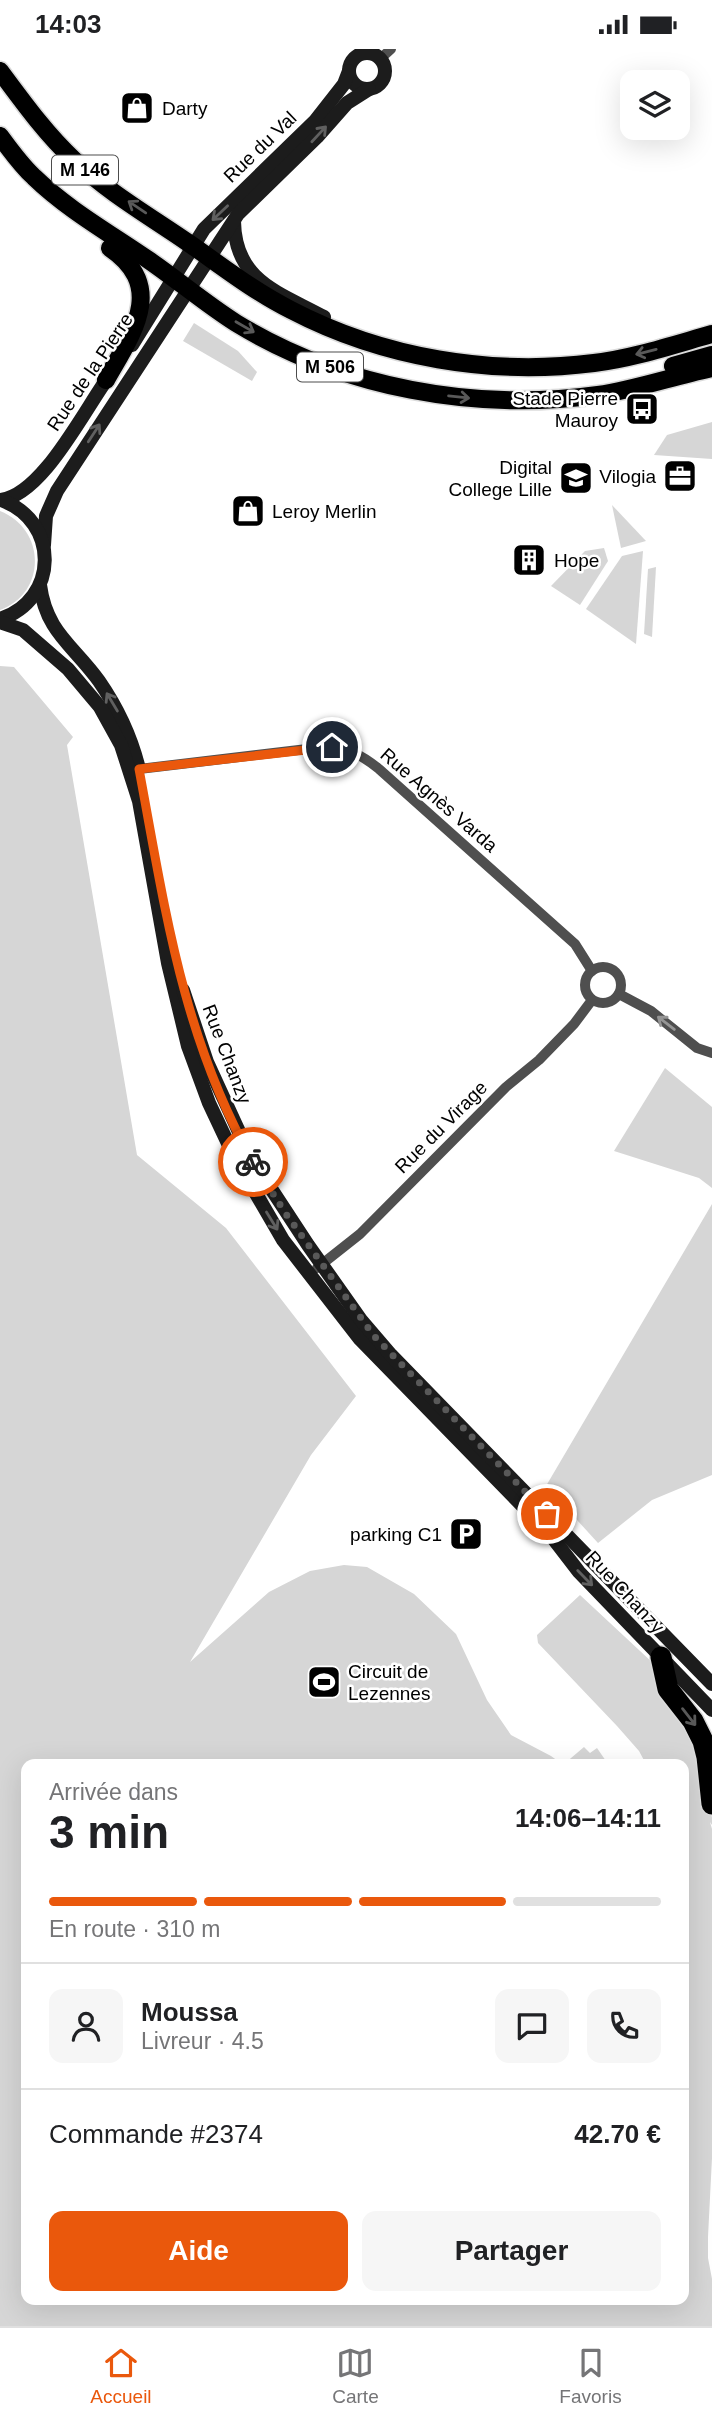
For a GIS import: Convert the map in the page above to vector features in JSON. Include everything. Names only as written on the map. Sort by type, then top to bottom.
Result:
[{"type":"highway","points":[[661,1657],[668,1689],[693,1721],[703,1741],[712,1804]]},
{"type":"main road","points":[[362,54],[386,54],[384,76],[377,87],[369,89],[357,86],[349,71],[354,60],[362,54]]},
{"type":"main road","name":"M 146","points":[[0,71],[43,127],[73,159],[113,191],[193,246]]},
{"type":"main road","name":"Rue du Val","points":[[193,246],[208,224],[315,121],[344,83],[349,71]]},
{"type":"main road","name":"Rue du Val","points":[[210,258],[245,206],[317,137],[347,103],[369,89]]},
{"type":"main road","name":"M 146","points":[[0,137],[74,222],[126,259],[137,276],[140,293],[138,317],[106,380]]},
{"type":"main road","name":"M 146","points":[[34,177],[58,198],[188,290]]},
{"type":"main road","name":"M 506","points":[[234,221],[240,255],[255,277],[371,343]]},
{"type":"main road","name":"M 506","points":[[193,246],[253,288],[329,328],[371,343],[461,363],[555,366],[631,356],[712,334]]},
{"type":"main road","name":"Rue de la Pierre","points":[[0,500],[18,495],[46,468],[139,334],[193,246]]},
{"type":"main road","name":"Rue de la Pierre","points":[[40,585],[45,567],[46,516],[57,491],[210,258]]},
{"type":"main road","name":"M 506","points":[[188,290],[238,324],[279,346],[372,381],[416,391],[473,399],[548,400],[625,390],[712,368]]},
{"type":"main road","name":"M 506","points":[[548,400],[712,355]]},
{"type":"main road","points":[[0,500],[26,514],[37,528],[44,545]]},
{"type":"main road","points":[[0,621],[21,609],[40,585]]},
{"type":"main road","name":"Rue Chanzy","points":[[40,585],[48,620],[98,679],[127,731],[139,769],[177,968],[207,1062],[251,1158],[286,1214],[362,1320],[391,1355],[712,1684]]},
{"type":"main road","name":"Rue Chanzy","points":[[0,621],[23,629],[68,669],[100,707],[121,745],[139,801],[168,963],[194,1065],[237,1163],[284,1240],[366,1346],[549,1533],[579,1572],[712,1710]]},
{"type":"street","name":"Rue Agnès Varda","points":[[139,769],[324,747],[346,749],[359,754],[575,944],[592,971]]},
{"type":"street","points":[[604,967],[615,972],[620,981],[618,994],[607,1003],[592,1000],[585,987],[586,980],[592,971],[604,967]]},
{"type":"street","points":[[618,994],[650,1011],[698,1048],[712,1053]]},
{"type":"street","name":"Rue du Virage","points":[[309,1275],[360,1234],[506,1087],[539,1061],[574,1024],[592,1000]]},
{"type":"shaded area","points":[[194,323],[238,351],[257,372],[252,381],[183,341]]},
{"type":"shaded area","points":[[712,422],[712,459],[654,455],[667,435]]},
{"type":"shaded area","points":[[612,505],[646,541],[621,548]]},
{"type":"shaded area","points":[[0,511],[15,520],[26,532],[33,546],[35,561],[33,576],[26,590],[15,602],[0,610]]},
{"type":"shaded area","points":[[604,548],[608,561],[580,605],[551,586],[585,551]]},
{"type":"shaded area","points":[[643,551],[636,644],[586,609],[622,556]]},
{"type":"shaded area","points":[[656,567],[652,637],[644,634],[648,569]]},
{"type":"shaded area","points":[[0,666],[14,667],[73,737],[67,745],[137,1155],[226,1228],[356,1396],[311,1455],[190,1662],[269,1592],[310,1571],[344,1565],[367,1567],[414,1594],[456,1634],[487,1700],[511,1735],[555,1759],[21,1759],[21,2305],[689,2305],[689,1759],[643,1759],[617,1726],[538,1643],[537,1635],[580,1595],[654,1664],[697,1746],[702,1797],[712,1817],[712,2158],[708,2258],[712,2279],[712,2326],[0,2326]]},
{"type":"shaded area","points":[[665,1068],[712,1107],[712,1188],[699,1178],[614,1151]]},
{"type":"shaded area","points":[[712,1204],[712,1475],[652,1500],[598,1543],[546,1486]]},
{"type":"shaded area","points":[[584,1747],[590,1753],[597,1748],[605,1759],[570,1759]]},
{"type":"way so far","points":[[253,1162],[286,1214],[374,1336],[547,1514]]},
{"type":"place","name":"Darty","points":[[137,108]]},
{"type":"place","name":"Stade Pierre Mauroy","points":[[642,409]]},
{"type":"place","name":"Vilogia","points":[[680,476]]},
{"type":"place","name":"Digital College Lille","points":[[576,478]]},
{"type":"place","name":"Leroy Merlin","points":[[248,511]]},
{"type":"place","name":"Hope","points":[[529,560]]},
{"type":"place","name":"parking C1","points":[[466,1534]]},
{"type":"place","name":"Circuit de Lezennes","points":[[324,1682]]},
{"type":"route","points":[[253,1162],[207,1062],[181,984],[139,769],[332,747]]}]
